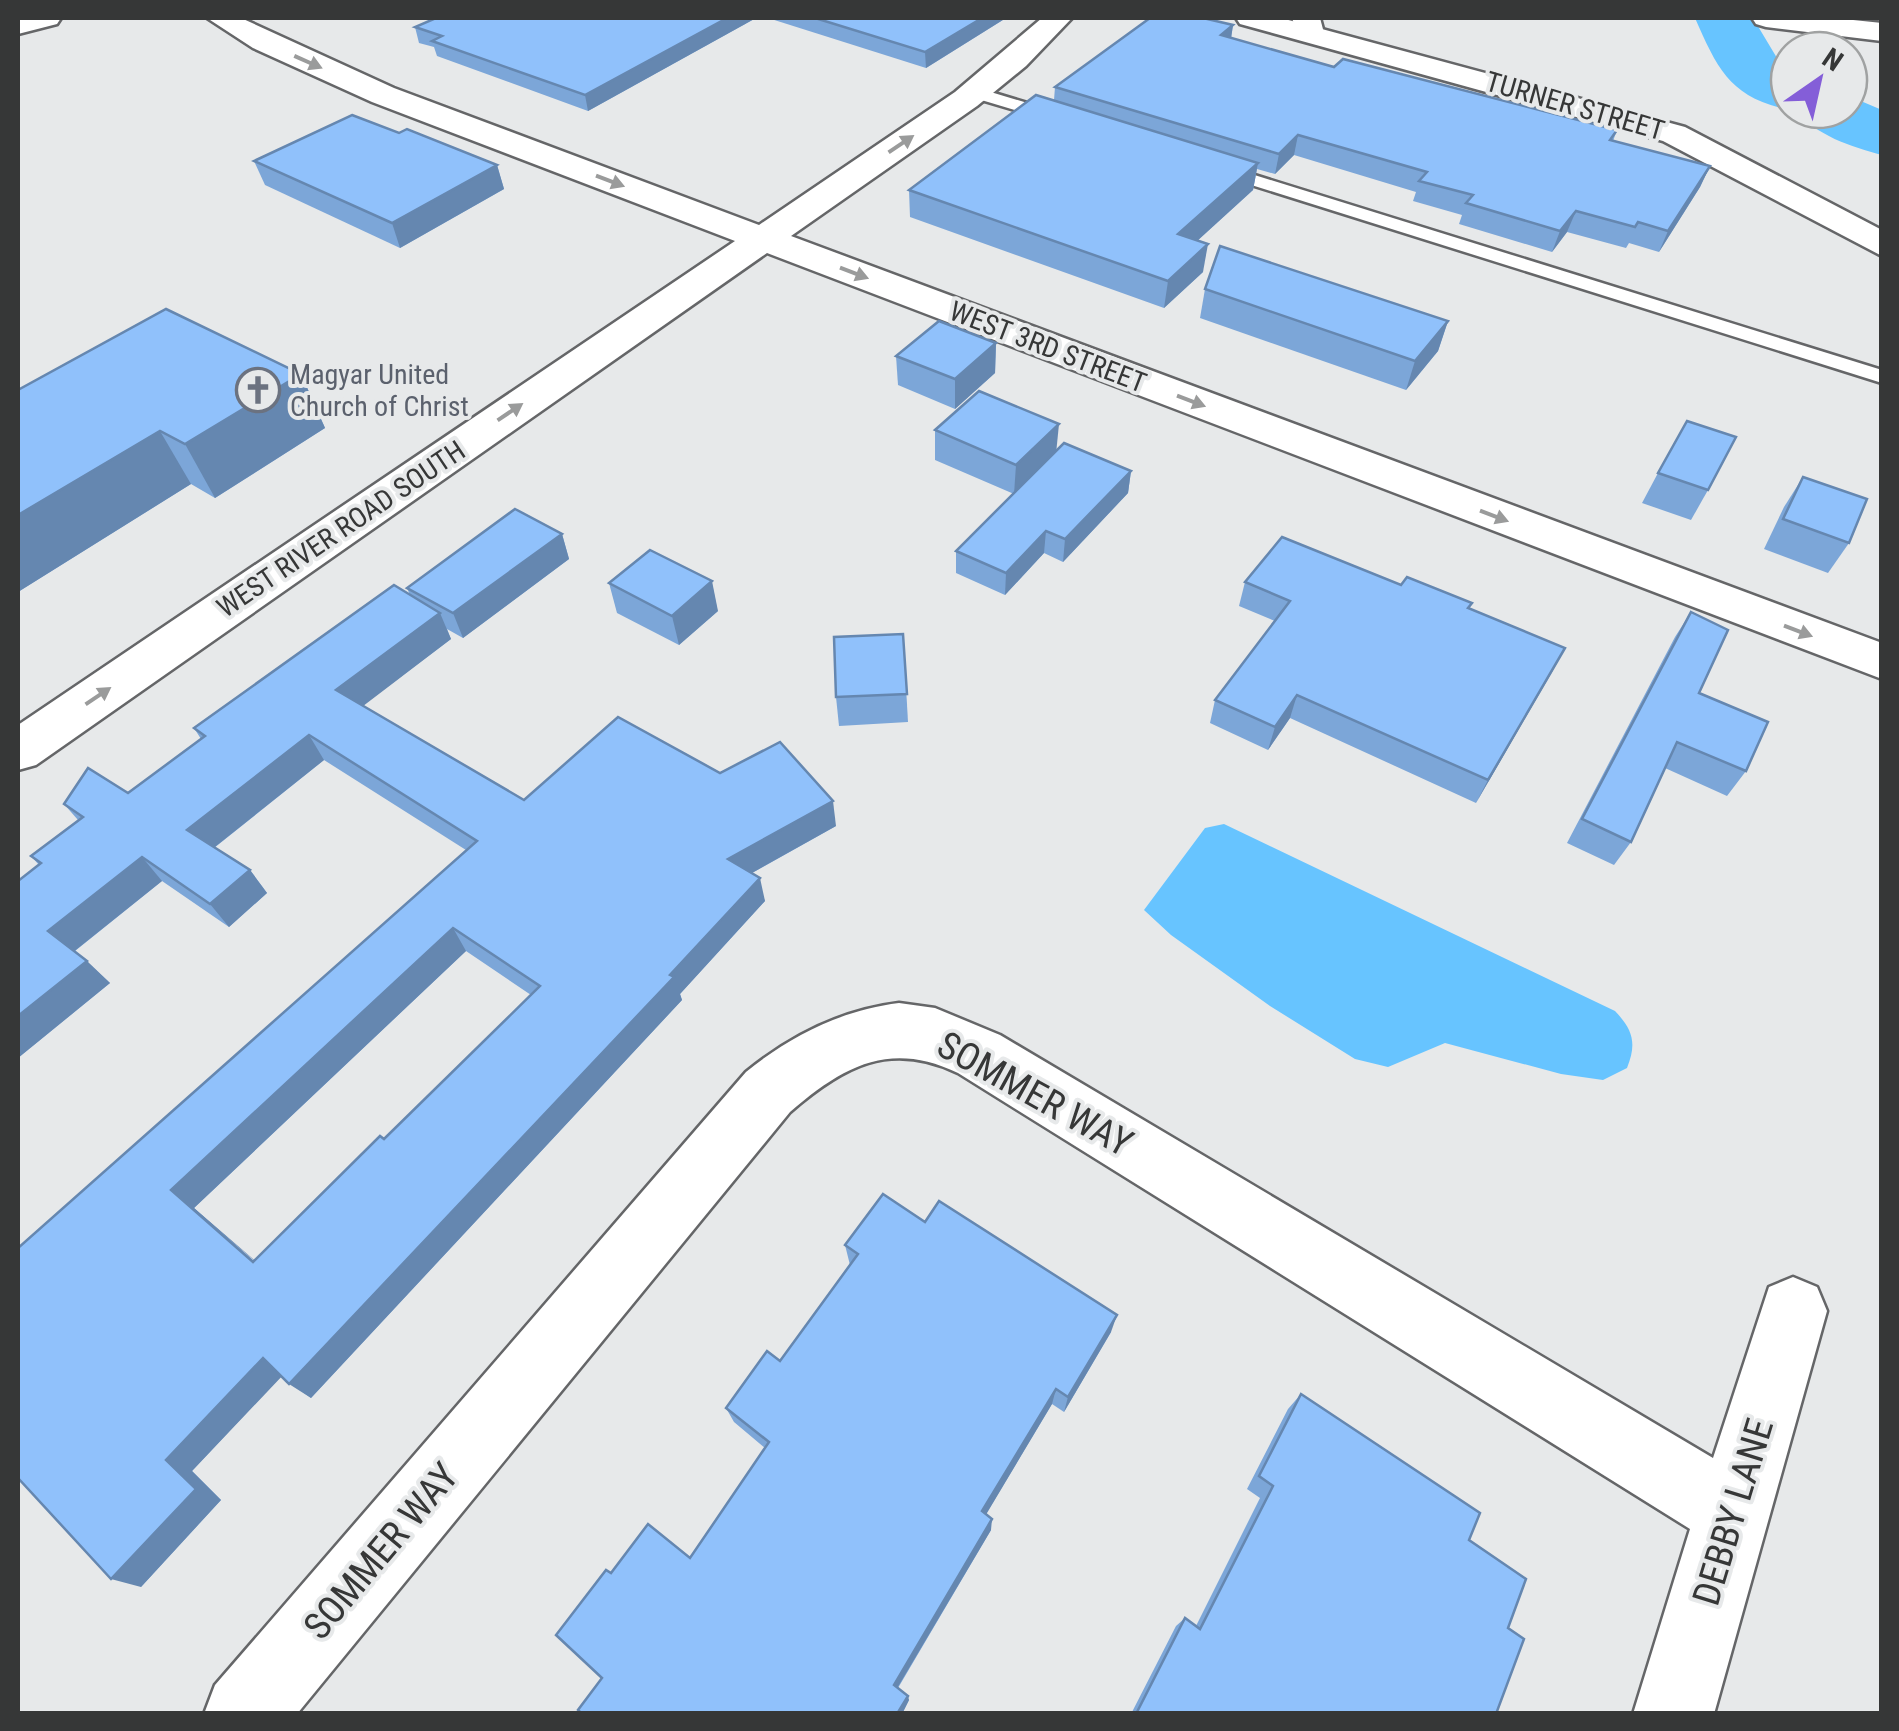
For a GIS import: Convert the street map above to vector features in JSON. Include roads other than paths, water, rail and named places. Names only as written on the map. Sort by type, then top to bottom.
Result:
[{"type":"main road","points":[[18,25],[47,18]]},
{"type":"main road","name":"WEST RIVER ROAD SOUTH","points":[[18,751],[974,92],[1016,60],[1058,18]]},
{"type":"main road","name":"TURNER STREET","points":[[1250,18],[1308,26],[1674,134],[1882,245]]},
{"type":"main road","points":[[1766,18],[1882,32]]},
{"type":"main road","name":"WEST 3RD STREET","points":[[235,21],[383,96],[1882,662]]},
{"type":"main road","name":"SOMMER WAY","points":[[244,1714],[768,1092],[807,1060],[853,1042],[894,1032],[934,1034],[979,1054],[1732,1512]]},
{"type":"main road","name":"DEBBY LANE","points":[[1673,1714],[1793,1311]]},
{"type":"lane","points":[[974,92],[1071,122]]},
{"type":"lane","points":[[1203,164],[1882,377]]},
{"type":"water","points":[[1224,824],[1615,1011],[1632,1037],[1627,1068],[1603,1080],[1561,1074],[1445,1043],[1388,1067],[1355,1059],[1270,1006],[1171,935],[1144,910],[1205,828]]},
{"type":"waterway","points":[[1724,18],[1756,75],[1769,81]]},
{"type":"waterway","points":[[1869,129],[1882,135]]},
{"type":"place","name":"Magyar United Church of Christ","points":[[258,390]]}]
